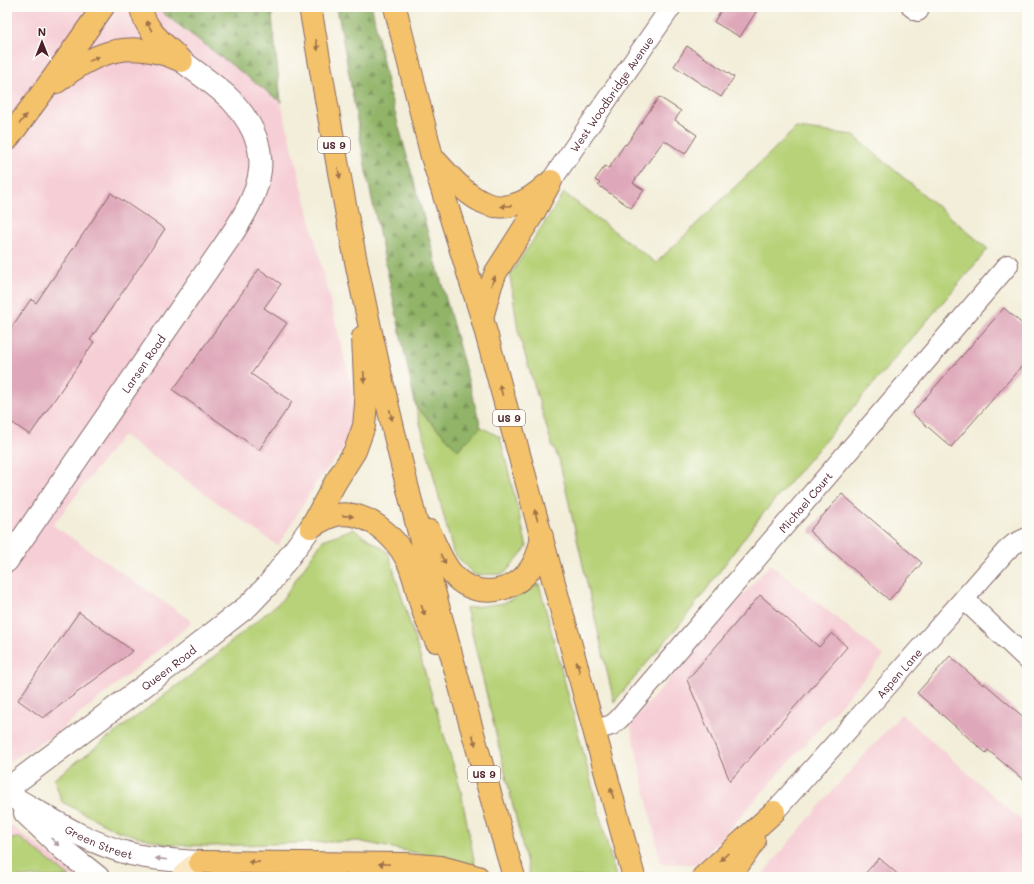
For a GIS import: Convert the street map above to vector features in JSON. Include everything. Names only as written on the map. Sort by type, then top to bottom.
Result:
[{"type":"highway","points":[[7,140],[40,97],[103,7]]},
{"type":"highway","points":[[141,7],[153,34],[182,62]]},
{"type":"highway","name":"US 9","points":[[310,7],[331,132],[360,282],[408,486],[463,702],[514,877]]},
{"type":"highway","name":"US 9","points":[[395,7],[432,157],[482,318],[595,730],[636,872]]},
{"type":"highway","points":[[40,97],[69,73],[83,64],[111,52],[136,49],[147,50],[159,52],[182,62]]},
{"type":"highway","points":[[432,157],[465,192],[480,201],[491,205],[511,206],[521,203],[538,193],[551,181]]},
{"type":"highway","points":[[482,318],[490,285],[496,272],[533,214],[551,181]]},
{"type":"highway","points":[[311,527],[335,483],[355,452],[364,426],[366,404],[360,282]]},
{"type":"highway","points":[[408,486],[444,563],[458,579],[475,590],[493,591],[502,589],[519,580],[532,566],[539,550],[542,537]]},
{"type":"highway","points":[[311,527],[329,517],[337,515],[355,516],[372,522],[385,531],[393,540],[407,561],[423,612],[463,702]]},
{"type":"highway","points":[[703,877],[774,812]]},
{"type":"highway","points":[[730,877],[774,812]]},
{"type":"highway","points":[[200,862],[406,864],[441,867],[478,877]]},
{"type":"main road","points":[[182,877],[200,862]]},
{"type":"street","points":[[401,36],[405,7]]},
{"type":"street","name":"West Woodbridge Avenue","points":[[551,181],[671,7]]},
{"type":"street","name":"Larsen Road","points":[[7,561],[237,228],[252,200],[258,184],[261,159],[256,137],[252,128],[243,114],[226,96],[182,62]]},
{"type":"street","name":"Michael Court","points":[[595,730],[612,725],[619,719],[1008,264]]},
{"type":"street","name":"Queen Road","points":[[7,789],[172,665],[249,604],[269,584],[311,527]]},
{"type":"street","name":"Aspen Lane","points":[[774,812],[1006,551],[1014,544],[1027,538]]},
{"type":"street","points":[[964,600],[1027,659]]},
{"type":"street","name":"Green Street","points":[[7,795],[79,834],[111,848],[148,858],[200,862]]},
{"type":"street","name":"Green Street","points":[[7,795],[64,850],[98,877]]},
{"type":"shaded area","points":[[7,7],[160,7],[164,15],[281,102],[358,412],[343,449],[318,480],[278,546],[123,435],[53,525],[193,622],[54,735],[7,763]]},
{"type":"shaded area","points":[[770,564],[884,656],[698,864],[661,864],[630,724]]},
{"type":"shaded area","points":[[901,714],[1027,825],[1027,877],[760,877],[826,798]]},
{"type":"shaded area","points":[[7,822],[79,877],[7,877]]},
{"type":"green space","points":[[160,7],[271,7],[281,102],[164,14]]},
{"type":"green space","points":[[337,7],[372,7],[388,87],[481,427],[458,450],[416,407],[366,171]]},
{"type":"green space","points":[[796,128],[853,135],[988,249],[756,522],[686,617],[614,702],[559,459],[552,445],[518,331],[510,275],[564,193],[656,263]]},
{"type":"green space","points":[[416,407],[458,450],[481,427],[500,437],[527,547],[504,574],[474,575],[453,552]]},
{"type":"green space","points":[[353,529],[388,552],[460,787],[475,865],[358,841],[211,846],[169,845],[118,831],[62,802],[54,779],[195,672],[281,601],[323,540]]},
{"type":"green space","points":[[539,584],[616,877],[530,877],[466,608],[504,603]]},
{"type":"green space","points":[[20,838],[70,877],[7,877],[7,839]]},
{"type":"building","points":[[723,7],[759,7],[740,37],[714,22]]},
{"type":"building","points":[[687,46],[734,77],[721,97],[674,66]]},
{"type":"building","points":[[659,97],[681,111],[675,120],[697,135],[685,154],[664,140],[633,183],[644,190],[631,208],[598,185],[600,183],[595,180],[605,166],[609,168]]},
{"type":"building","points":[[111,193],[165,229],[90,340],[94,342],[30,435],[7,419],[7,334],[31,299],[36,303]]},
{"type":"building","points":[[259,269],[281,284],[264,308],[287,323],[251,374],[292,402],[259,450],[173,390]]},
{"type":"building","points":[[1004,308],[1027,328],[1027,360],[951,447],[912,413]]},
{"type":"building","points":[[842,494],[922,563],[889,600],[809,531]]},
{"type":"building","points":[[760,595],[819,647],[832,633],[847,647],[730,781],[687,680]]},
{"type":"building","points":[[79,612],[133,651],[43,718],[18,700]]},
{"type":"building","points":[[950,656],[983,685],[984,683],[1027,720],[1027,783],[988,750],[986,753],[917,693]]},
{"type":"building","points":[[879,858],[901,877],[862,877]]}]
